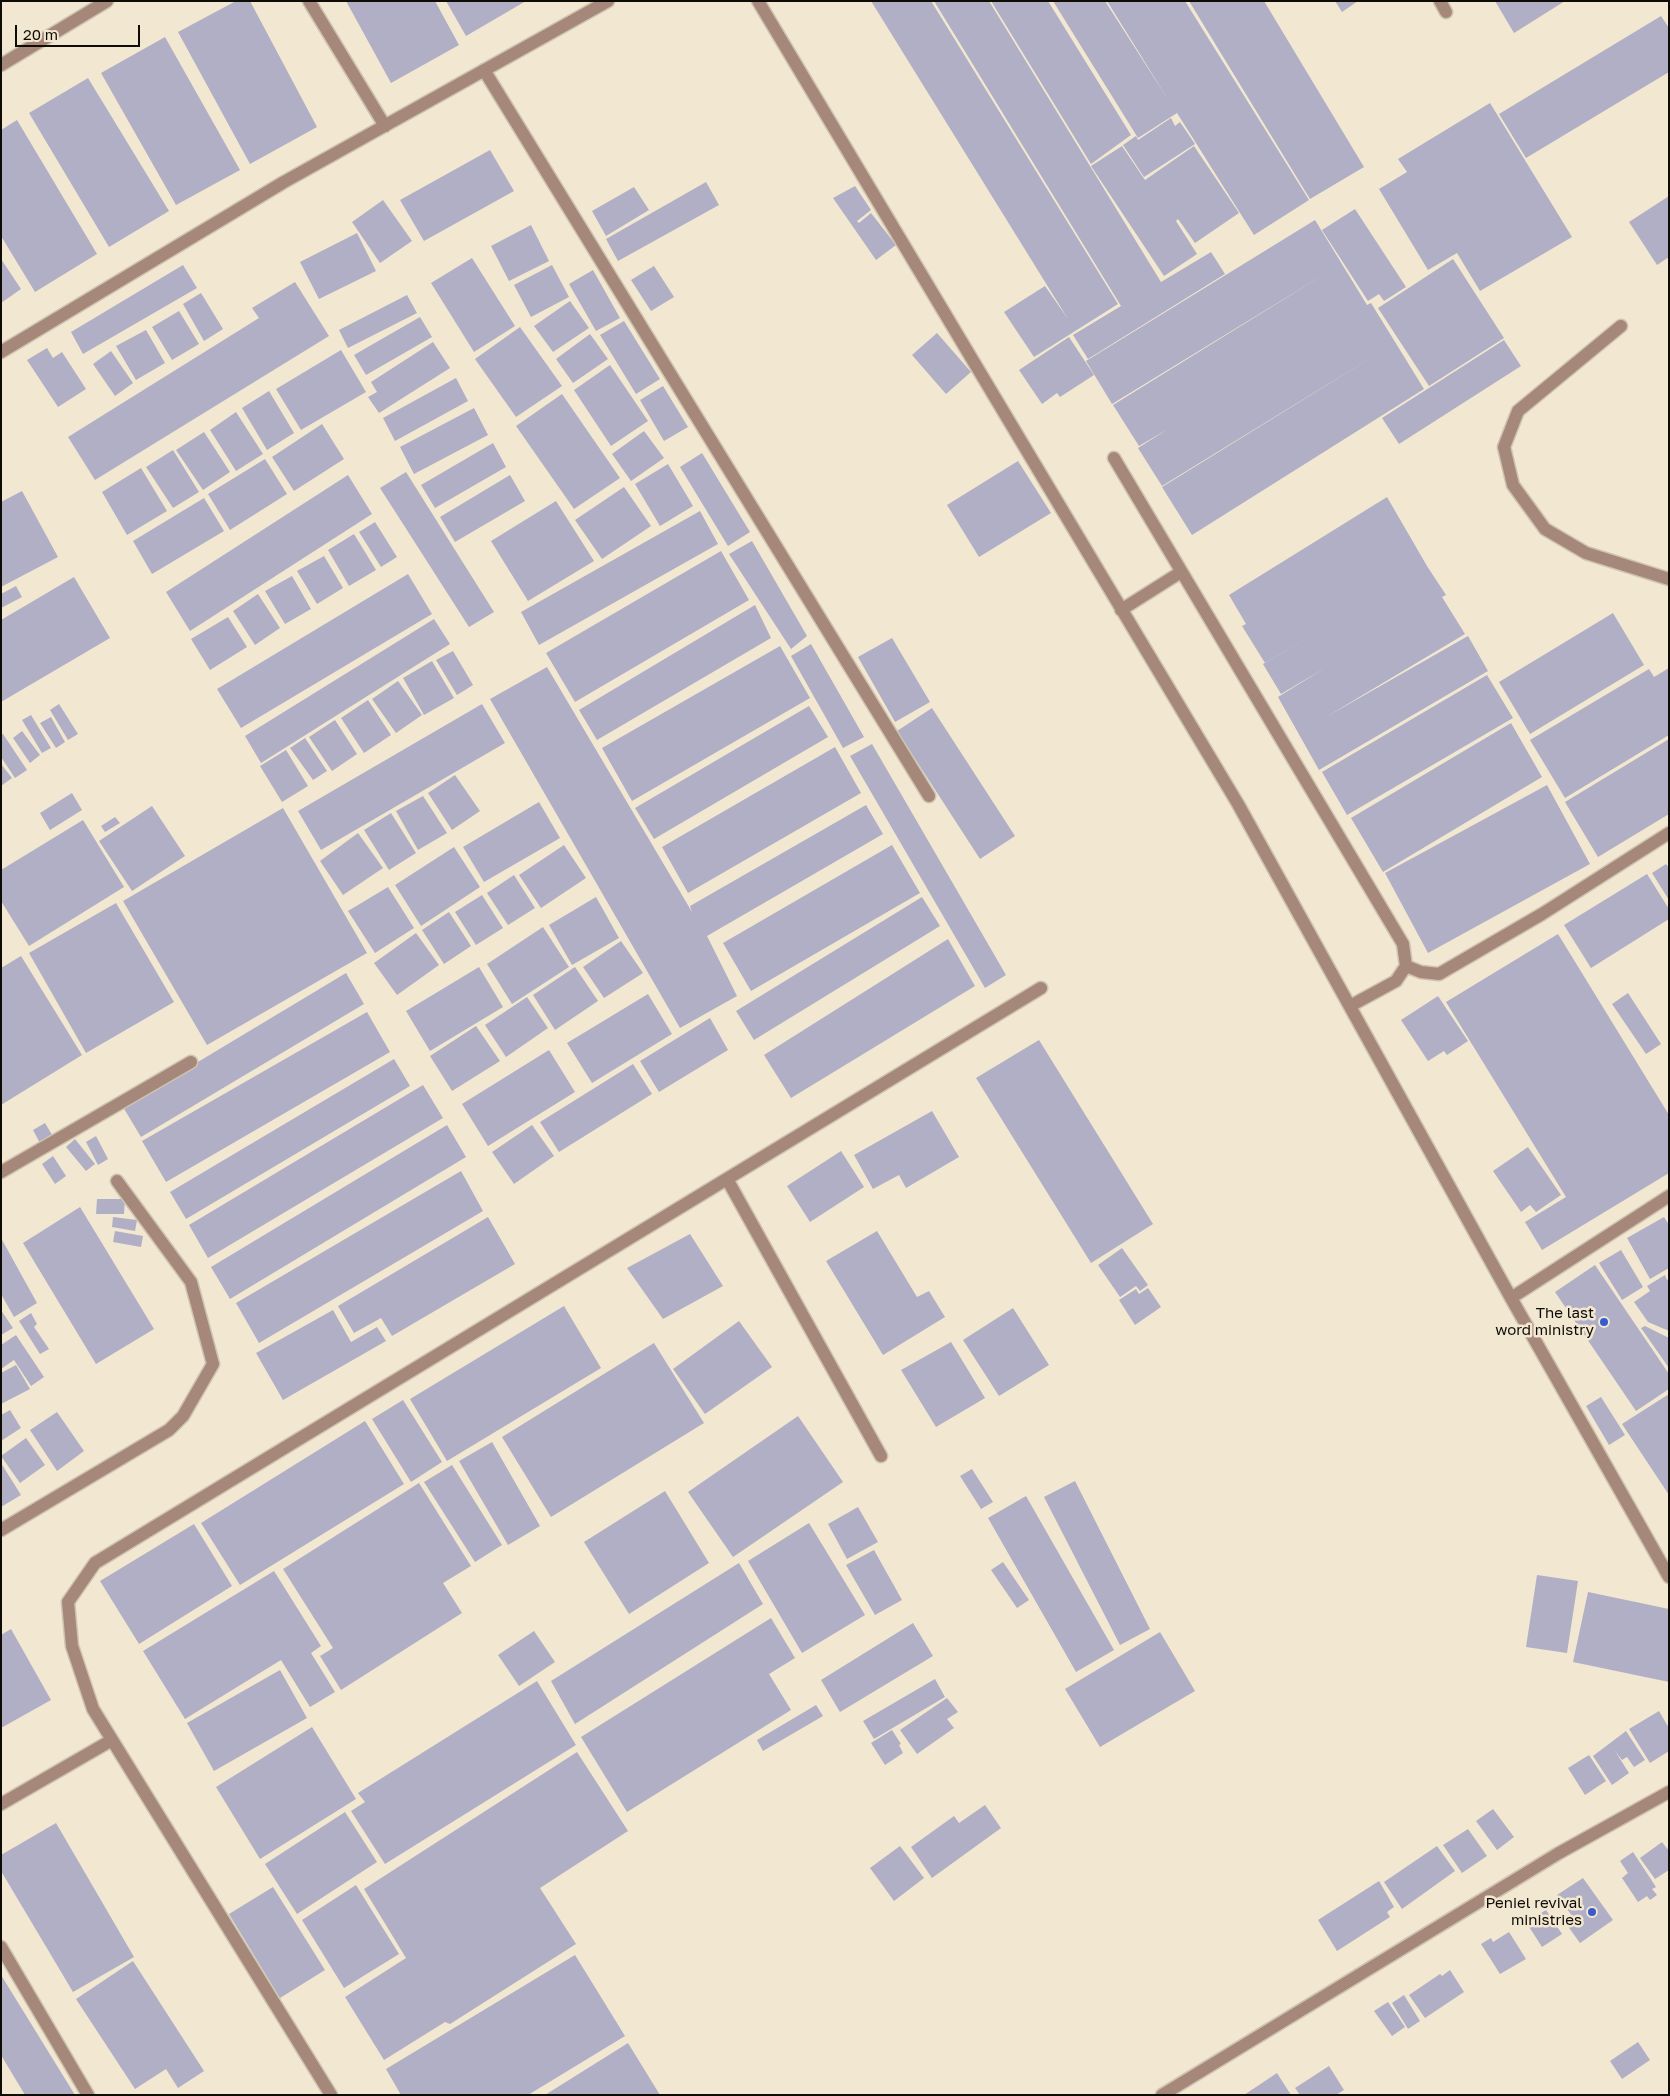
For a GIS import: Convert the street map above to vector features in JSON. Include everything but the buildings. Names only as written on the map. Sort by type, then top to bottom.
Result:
[{"type":"street","points":[[1,65],[107,1]]},
{"type":"street","points":[[309,1],[385,126]]},
{"type":"street","points":[[1,352],[284,182],[608,1]]},
{"type":"street","points":[[758,1],[1238,804],[1511,1298],[1669,1577]]},
{"type":"street","points":[[484,70],[929,796]]},
{"type":"street","points":[[1621,326],[1518,411],[1504,447],[1513,485],[1545,529],[1586,553],[1669,579]]},
{"type":"street","points":[[1114,458],[1403,944],[1406,966],[1396,980],[1350,1006]]},
{"type":"street","points":[[1122,610],[1181,572]]},
{"type":"street","points":[[1406,966],[1421,972],[1439,974],[1542,914],[1669,833]]},
{"type":"street","points":[[331,2095],[93,1709],[72,1646],[68,1602],[95,1563],[1041,988]]},
{"type":"street","points":[[1,1172],[191,1062]]},
{"type":"street","points":[[727,1179],[882,1456]]},
{"type":"street","points":[[1,1530],[168,1430],[183,1416],[213,1364],[191,1282],[117,1181]]},
{"type":"street","points":[[1511,1298],[1669,1196]]},
{"type":"street","points":[[1,1804],[112,1740]]},
{"type":"street","points":[[1162,2095],[1559,1853],[1669,1792]]},
{"type":"street","points":[[1,1947],[88,2095]]},
{"type":"place","name":"The last word ministry","points":[[1604,1322]]},
{"type":"place","name":"Peniel revival ministries","points":[[1592,1912]]}]
